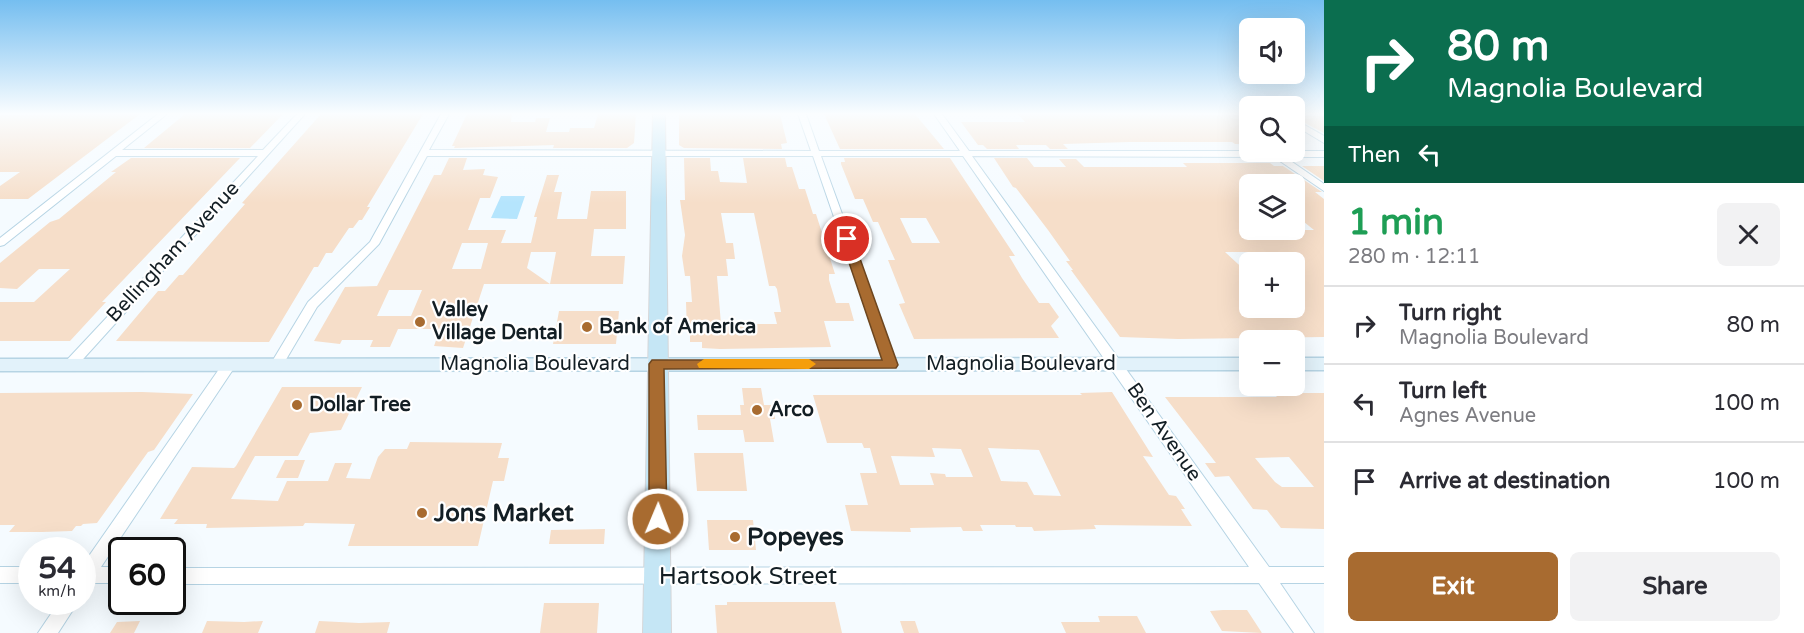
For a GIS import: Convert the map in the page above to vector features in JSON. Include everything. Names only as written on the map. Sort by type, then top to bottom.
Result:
[{"type":"main road","points":[[657,633],[660,144]]},
{"type":"main road","name":"Magnolia Boulevard","points":[[0,365],[1239,364]]},
{"type":"main road","points":[[1305,364],[1324,364]]},
{"type":"street","points":[[0,243],[127,144]]},
{"type":"street","name":"Bellingham Avenue","points":[[70,365],[274,144]]},
{"type":"street","points":[[276,365],[312,305],[374,244],[428,144]]},
{"type":"street","points":[[812,144],[891,365]]},
{"type":"street","name":"Ben Avenue","points":[[959,144],[1305,633]]},
{"type":"street","points":[[115,153],[265,153]]},
{"type":"street","points":[[423,153],[1239,154]]},
{"type":"street","points":[[1305,154],[1324,154]]},
{"type":"street","points":[[1287,162],[1324,188]]},
{"type":"street","points":[[96,559],[229,365]]},
{"type":"street","points":[[0,575],[18,575]]},
{"type":"street","name":"Hartsook Street","points":[[186,576],[1324,575]]},
{"type":"street","points":[[47,633],[60,615]]},
{"type":"shaded area","points":[[501,196],[525,196],[517,219],[491,218]]},
{"type":"building","points":[[0,144],[101,144],[28,199],[0,199],[0,186],[20,172],[0,172]]},
{"type":"building","points":[[149,144],[254,144],[250,148],[144,148]]},
{"type":"building","points":[[295,144],[405,144],[367,207],[370,207],[362,220],[359,220],[353,228],[349,228],[332,253],[326,253],[318,267],[314,267],[269,342],[116,341],[158,291],[165,291],[179,275],[183,275],[245,204],[242,203]]},
{"type":"building","points":[[453,144],[633,144],[627,148],[553,148],[554,145],[454,148],[455,146],[452,146]]},
{"type":"building","points":[[781,144],[782,149],[684,148],[679,145],[784,144]]},
{"type":"building","points":[[838,144],[939,144],[944,149],[840,149]]},
{"type":"building","points":[[977,144],[1078,144],[1063,144],[1068,149],[1050,149],[1046,145],[1016,145],[1019,149],[987,149]]},
{"type":"building","points":[[131,158],[240,158],[102,302],[106,302],[70,341],[0,341],[0,302],[34,302],[70,269],[39,269],[17,289],[0,288],[0,263],[50,222],[59,219],[116,172],[111,172]]},
{"type":"building","points":[[449,158],[467,158],[463,170],[485,169],[483,175],[498,177],[490,198],[480,198],[468,230],[506,230],[501,243],[531,243],[537,217],[534,217],[547,175],[559,175],[554,192],[562,192],[557,219],[587,219],[591,191],[626,191],[626,229],[594,229],[591,256],[625,256],[623,284],[550,284],[484,284],[463,348],[434,346],[440,329],[398,329],[390,347],[370,347],[373,340],[342,340],[340,344],[314,341],[345,287],[377,286],[434,175],[441,175]],"holes":[[[462,243],[488,243],[481,269],[452,269]],[[531,252],[556,252],[550,284],[527,268]],[[389,290],[422,290],[411,316],[377,316]]]},
{"type":"building","points":[[684,158],[710,158],[711,171],[718,171],[720,182],[747,183],[743,158],[785,158],[787,167],[792,167],[799,189],[805,189],[813,214],[816,214],[835,274],[829,274],[829,280],[836,303],[849,303],[854,321],[824,321],[831,347],[720,349],[702,348],[702,342],[690,342],[690,333],[687,333],[686,302],[692,302],[690,276],[685,276],[682,256],[685,235],[680,200],[685,200]],"holes":[[[721,213],[754,213],[769,286],[775,286],[777,289],[781,312],[774,312],[777,324],[721,324],[717,276],[728,276],[726,259],[735,259],[733,243],[726,243]]]},
{"type":"building","points":[[844,158],[950,158],[1015,256],[1009,256],[1039,303],[1049,303],[1059,317],[1051,326],[1059,338],[914,339],[899,304],[905,303],[888,260],[895,260],[878,222],[873,222],[863,199],[855,199],[841,164],[845,162]],"holes":[[[900,218],[926,218],[940,243],[912,243]]]},
{"type":"building","points":[[994,158],[1027,158],[1034,167],[1066,167],[1059,159],[1076,159],[1084,167],[1187,167],[1183,163],[1270,163],[1274,166],[1283,166],[1295,174],[1239,174],[1239,240],[1305,240],[1305,230],[1314,230],[1305,223],[1305,181],[1322,192],[1315,192],[1324,199],[1324,337],[1305,337],[1305,330],[1239,330],[1239,338],[1120,337],[1071,270],[1073,270],[1066,261],[1070,261],[1013,187]]},
{"type":"building","points":[[1302,166],[1324,166],[1324,181]]},
{"type":"building","name":"Bank of America","points":[[559,311],[619,311],[616,344],[553,344]]},
{"type":"building","points":[[282,387],[362,387],[341,430],[310,433],[298,456],[255,456],[231,499],[278,501],[287,481],[328,481],[335,463],[352,463],[346,478],[370,479],[378,457],[385,449],[407,449],[410,442],[502,443],[498,458],[509,458],[504,481],[493,481],[478,546],[348,546],[355,524],[305,523],[303,526],[206,528],[207,524],[174,524],[178,519],[160,519],[192,467],[234,468],[236,466]]},
{"type":"building","name":"Arco","points":[[742,388],[761,388],[764,405],[773,405],[775,419],[770,419],[774,442],[745,442],[743,430],[698,430],[697,415],[741,415],[740,405],[744,405]]},
{"type":"building","points":[[1112,392],[1153,457],[1143,456],[1169,495],[1176,496],[1185,509],[1181,509],[1192,526],[1094,525],[1096,529],[1034,531],[1032,527],[1016,527],[1015,525],[980,525],[983,531],[963,531],[961,527],[910,528],[911,532],[851,531],[845,505],[868,505],[860,473],[877,473],[870,448],[864,448],[862,443],[827,443],[813,395],[1082,395],[1080,393]],"holes":[[[932,448],[961,449],[973,477],[946,477],[945,474],[930,473],[934,485],[900,485],[891,456],[935,457]],[[988,448],[1039,450],[1061,496],[1034,495],[1027,482],[1001,481]]]},
{"type":"building","points":[[0,393],[193,394],[154,450],[148,452],[97,523],[76,526],[72,531],[42,532],[9,532],[15,525],[0,525]]},
{"type":"building","points":[[1324,393],[1324,529],[1281,528],[1267,510],[1253,509],[1229,476],[1215,477],[1205,463],[1216,463],[1165,397],[1277,397]],"holes":[[[1289,457],[1314,487],[1282,487],[1275,482],[1255,458]]]},
{"type":"building","points":[[694,453],[743,453],[747,491],[697,491]]},
{"type":"building","points":[[285,460],[305,460],[298,478],[276,478]]},
{"type":"building","points":[[707,520],[753,520],[756,550],[709,550]]},
{"type":"building","points":[[605,529],[604,544],[549,544],[551,530]]},
{"type":"building","points":[[727,602],[835,602],[842,633],[717,633],[715,605],[727,605]]},
{"type":"building","points":[[544,603],[599,603],[597,633],[540,633]]},
{"type":"building","points":[[1247,610],[1262,633],[1222,631],[1210,611]]},
{"type":"building","points":[[1098,616],[1137,616],[1146,633],[1066,633],[1061,622],[1100,622]]},
{"type":"building","points":[[140,621],[134,633],[110,633],[117,622]]},
{"type":"building","points":[[207,621],[263,621],[258,633],[202,633]]},
{"type":"building","points":[[319,621],[390,622],[387,633],[315,633]]},
{"type":"building","points":[[900,621],[915,621],[919,633],[904,633]]},
{"type":"slow traffic","points":[[704,364],[809,364]]},
{"type":"place","name":"Valley Village Dental","points":[[420,322]]},
{"type":"place","name":"Bank of America","points":[[587,327]]},
{"type":"place","name":"Dollar Tree","points":[[297,405]]},
{"type":"place","name":"Arco","points":[[757,410]]},
{"type":"place","name":"Jons Market","points":[[422,513]]},
{"type":"place","name":"Popeyes","points":[[735,537]]},
{"type":"route","points":[[658,519],[657,364],[891,365],[847,239]]}]
